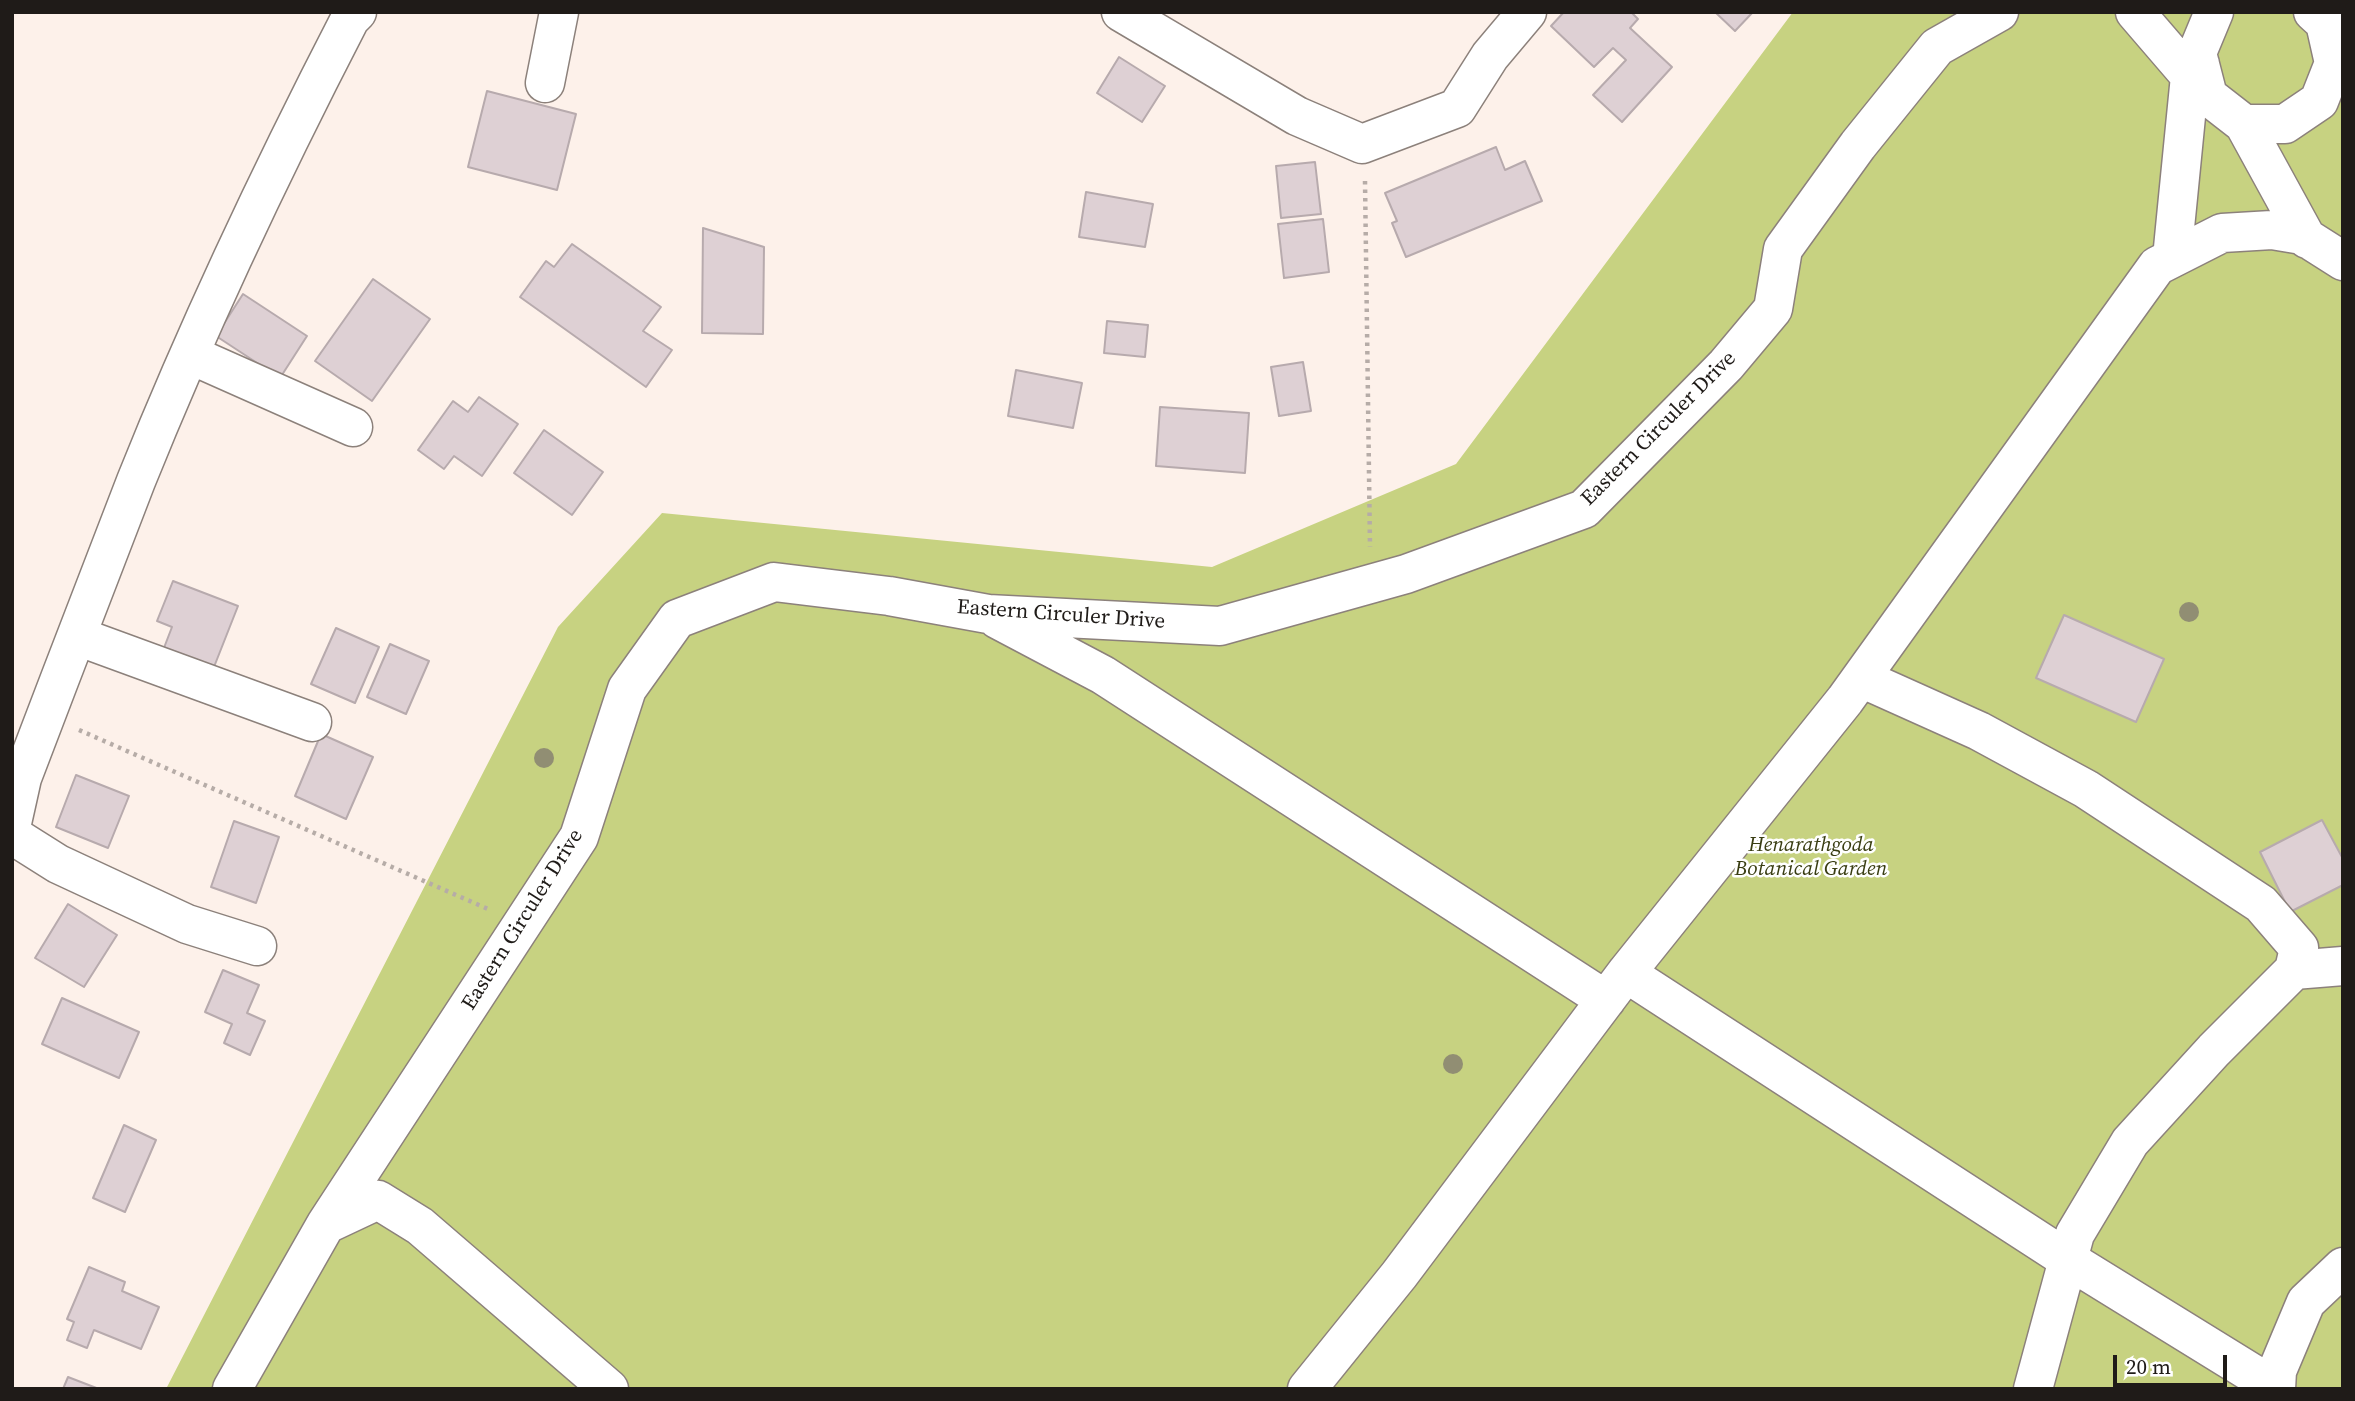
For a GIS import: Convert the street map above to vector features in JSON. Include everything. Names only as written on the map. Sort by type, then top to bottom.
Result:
[{"type":"street","points":[[12,823],[22,778],[137,479],[231,261],[316,85],[350,19],[357,12]]},
{"type":"street","points":[[545,83],[559,12]]},
{"type":"street","points":[[1121,12],[1297,116],[1362,144],[1457,108],[1490,56],[1527,12]]},
{"type":"street","name":"Eastern Circuler Drive","points":[[232,1389],[326,1224],[579,838],[626,689],[677,619],[774,582],[889,596],[988,614],[1220,626],[1406,574],[1584,509],[1726,365],[1773,309],[1783,249],[1858,145],[1937,47],[1999,12]]},
{"type":"street","points":[[2135,12],[2195,70],[2208,96],[2244,124],[2307,239]]},
{"type":"street","points":[[2172,258],[2197,53],[2214,12]]},
{"type":"street","points":[[2244,124],[2285,124],[2319,101],[2334,63],[2328,24]]},
{"type":"street","points":[[1307,1389],[1399,1275],[1616,987],[1861,678],[2157,265],[2222,233],[2272,230],[2302,235],[2343,261]]},
{"type":"street","points":[[191,355],[353,427]]},
{"type":"street","points":[[988,614],[1102,675],[2067,1259],[2276,1389],[2277,1371],[2306,1302],[2343,1267]]},
{"type":"street","points":[[77,636],[312,722]]},
{"type":"street","points":[[1861,678],[1979,731],[2086,789],[2261,904],[2298,948],[2294,970],[2214,1050],[2130,1142],[2075,1234],[2032,1389]]},
{"type":"street","points":[[12,835],[58,864],[176,919],[257,946]]},
{"type":"street","points":[[2294,970],[2343,965]]},
{"type":"street","points":[[326,1224],[378,1200],[420,1226],[609,1389]]},
{"type":"path","points":[[1362,144],[1366,209],[1370,555]]},
{"type":"path","points":[[46,716],[522,925]]},
{"type":"green space","name":"Henarathgoda Botanical Garden","points":[[1793,12],[2343,12],[2343,1389],[166,1389],[558,627],[662,513],[1212,567],[1456,464]]},
{"type":"building","points":[[1564,12],[1631,12],[1638,19],[1630,28],[1672,67],[1622,122],[1593,95],[1626,60],[1613,48],[1594,67],[1551,26]]},
{"type":"building","points":[[1715,12],[1753,12],[1735,31]]},
{"type":"building","points":[[1119,57],[1165,86],[1142,122],[1097,93]]},
{"type":"building","points":[[487,91],[576,114],[557,190],[468,167]]},
{"type":"building","points":[[1496,147],[1505,170],[1525,161],[1542,201],[1406,257],[1392,223],[1397,221],[1385,193]]},
{"type":"building","points":[[1315,162],[1321,214],[1281,218],[1276,166]]},
{"type":"building","points":[[1086,192],[1153,204],[1145,247],[1079,237]]},
{"type":"building","points":[[1323,219],[1329,272],[1284,278],[1278,224]]},
{"type":"building","points":[[703,228],[764,247],[763,334],[702,333]]},
{"type":"building","points":[[572,244],[661,307],[643,331],[672,350],[646,387],[520,297],[546,261],[554,267]]},
{"type":"building","points":[[373,279],[430,319],[372,401],[315,361]]},
{"type":"building","points":[[243,294],[307,336],[280,378],[216,336]]},
{"type":"building","points":[[1107,321],[1148,325],[1145,357],[1104,353]]},
{"type":"building","points":[[1303,362],[1311,411],[1279,416],[1271,367]]},
{"type":"building","points":[[1016,370],[1082,383],[1073,428],[1008,416]]},
{"type":"building","points":[[479,397],[518,424],[482,476],[454,456],[444,469],[418,450],[453,401],[468,412]]},
{"type":"building","points":[[1160,407],[1249,413],[1245,473],[1156,466]]},
{"type":"building","points":[[544,430],[603,472],[572,515],[514,473]]},
{"type":"building","points":[[173,581],[238,606],[212,672],[162,653],[172,627],[157,621]]},
{"type":"building","points":[[2064,615],[2164,659],[2136,722],[2036,678]]},
{"type":"building","points":[[336,628],[379,647],[355,703],[311,684]]},
{"type":"building","points":[[390,644],[429,661],[406,714],[367,697]]},
{"type":"building","points":[[321,734],[373,757],[346,819],[295,796]]},
{"type":"building","points":[[76,775],[129,796],[108,848],[56,827]]},
{"type":"building","points":[[2322,820],[2343,859],[2343,885],[2290,912],[2260,852]]},
{"type":"building","points":[[234,821],[279,837],[256,903],[211,887]]},
{"type":"building","points":[[68,904],[117,935],[84,987],[35,958]]},
{"type":"building","points":[[223,970],[259,985],[247,1013],[265,1021],[250,1055],[224,1043],[232,1024],[205,1012]]},
{"type":"building","points":[[62,998],[139,1032],[119,1078],[42,1044]]},
{"type":"building","points":[[124,1125],[156,1140],[125,1212],[93,1198]]},
{"type":"building","points":[[89,1267],[125,1282],[122,1291],[159,1307],[141,1349],[94,1330],[87,1348],[67,1340],[74,1322],[67,1319]]},
{"type":"building","points":[[68,1377],[99,1389],[63,1389]]}]
